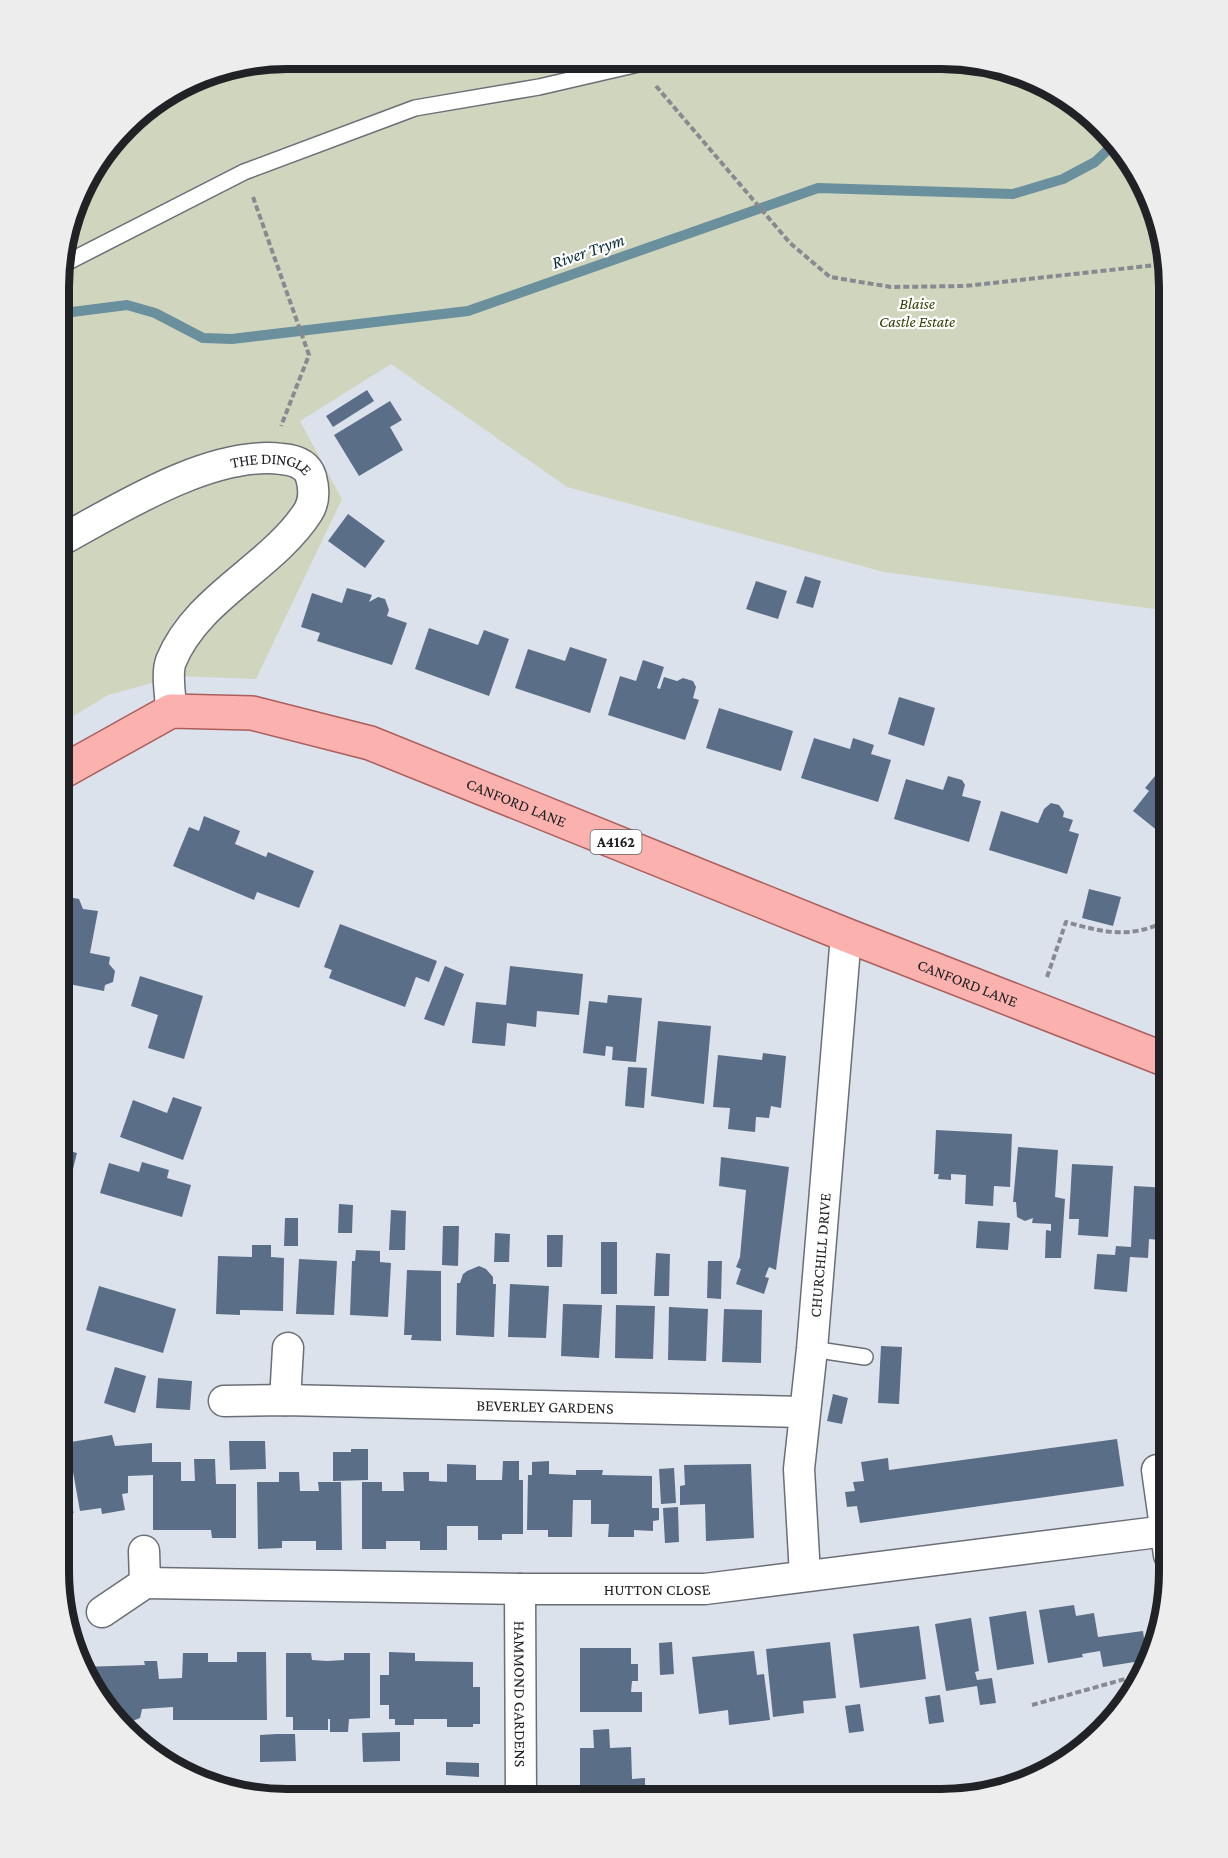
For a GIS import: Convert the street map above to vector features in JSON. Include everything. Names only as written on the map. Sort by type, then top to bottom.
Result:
[{"type":"main road","points":[[69,767],[171,711]]},
{"type":"main road","name":"CANFORD LANE","points":[[171,711],[252,713],[370,743],[846,935],[1159,1057]]},
{"type":"street","name":"THE DINGLE","points":[[69,536],[134,500],[215,466],[268,457],[296,461],[309,471],[314,489],[310,510],[272,552],[207,609],[170,662],[171,711]]},
{"type":"street","name":"CHURCHILL DRIVE","points":[[806,1575],[799,1469],[803,1412],[812,1349],[846,935]]},
{"type":"street","points":[[285,1400],[288,1348]]},
{"type":"street","name":"BEVERLEY GARDENS","points":[[224,1401],[285,1400],[803,1412]]},
{"type":"street","name":"HUTTON CLOSE","points":[[1157,1470],[1159,1485]]},
{"type":"street","name":"HUTTON CLOSE","points":[[145,1583],[520,1589],[705,1589],[806,1575],[1159,1544]]},
{"type":"street","points":[[102,1612],[145,1583],[144,1551]]},
{"type":"street","name":"HAMMOND GARDENS","points":[[520,1589],[521,1789]]},
{"type":"lane","points":[[71,260],[244,172],[415,108],[539,87],[617,69]]},
{"type":"lane","points":[[812,1349],[865,1357]]},
{"type":"path","points":[[656,76],[655,85],[790,243],[830,277],[891,287],[965,286],[1158,265]]},
{"type":"path","points":[[244,172],[309,355],[268,457]]},
{"type":"path","points":[[1036,1009],[1066,922],[1108,933],[1128,934],[1159,925]]},
{"type":"path","points":[[1032,1705],[1132,1677]]},
{"type":"green space","name":"Blaise Castle Estate","points":[[273,69],[955,69],[984,73],[1011,81],[1037,91],[1074,114],[1114,154],[1137,191],[1152,231],[1159,273],[1159,610],[884,572],[567,487],[391,364],[300,421],[342,499],[256,679],[178,676],[108,695],[69,719],[69,273],[73,244],[81,217],[91,191],[114,154],[154,114],[191,91],[231,76]]},
{"type":"building","points":[[367,390],[374,401],[333,427],[326,416]]},
{"type":"building","points":[[390,401],[402,420],[390,427],[403,450],[359,476],[334,435]]},
{"type":"building","points":[[348,514],[385,541],[365,568],[328,541]]},
{"type":"building","points":[[805,576],[821,581],[813,608],[796,603]]},
{"type":"building","points":[[756,581],[787,591],[778,619],[746,609]]},
{"type":"building","points":[[347,588],[372,595],[369,602],[378,597],[385,599],[389,610],[387,616],[407,623],[392,665],[317,641],[320,633],[301,627],[312,593],[342,603]]},
{"type":"building","points":[[429,628],[478,645],[484,630],[509,639],[489,696],[415,669]]},
{"type":"building","points":[[570,647],[607,659],[590,713],[515,688],[528,649],[565,661]]},
{"type":"building","points":[[643,660],[664,667],[657,688],[660,689],[664,677],[677,681],[683,678],[693,681],[696,687],[693,698],[699,700],[685,740],[608,715],[620,676],[636,681]]},
{"type":"building","points":[[899,697],[935,708],[924,746],[888,734]]},
{"type":"building","points":[[719,708],[793,731],[781,771],[706,748]]},
{"type":"building","points":[[814,738],[850,749],[853,738],[874,745],[871,754],[891,760],[878,802],[801,778]]},
{"type":"building","points":[[948,776],[962,780],[965,785],[962,796],[981,801],[969,842],[894,819],[906,779],[943,790]]},
{"type":"building","points":[[1155,776],[1159,779],[1159,832],[1133,811],[1149,791],[1145,788]]},
{"type":"building","points":[[1051,803],[1059,805],[1064,812],[1063,817],[1073,820],[1069,831],[1079,834],[1067,874],[989,850],[1001,811],[1038,823],[1044,809]]},
{"type":"building","points":[[204,816],[240,831],[235,844],[266,857],[268,852],[314,871],[299,908],[257,892],[254,900],[173,866],[189,827],[199,831]]},
{"type":"building","points":[[1089,889],[1121,897],[1113,926],[1082,918]]},
{"type":"building","points":[[69,897],[79,899],[83,909],[98,911],[90,953],[110,957],[109,964],[115,971],[113,982],[105,985],[104,991],[69,984]]},
{"type":"building","points":[[340,924],[437,961],[429,982],[416,977],[405,1007],[329,978],[332,970],[324,967]]},
{"type":"building","points":[[445,966],[464,974],[444,1026],[424,1019]]},
{"type":"building","points":[[510,966],[583,974],[579,1015],[537,1011],[536,1027],[507,1023],[505,1046],[472,1043],[476,1002],[506,1005]]},
{"type":"building","points":[[140,976],[203,996],[184,1059],[148,1048],[158,1015],[131,1006]]},
{"type":"building","points":[[608,995],[642,998],[636,1062],[612,1060],[613,1047],[606,1046],[605,1056],[583,1053],[589,1001],[607,1003]]},
{"type":"building","points":[[658,1021],[711,1026],[704,1104],[651,1096]]},
{"type":"building","points":[[763,1053],[786,1056],[781,1108],[771,1106],[769,1118],[756,1117],[755,1132],[728,1129],[730,1108],[713,1107],[718,1055],[762,1060]]},
{"type":"building","points":[[628,1067],[647,1068],[644,1108],[625,1106]]},
{"type":"building","points":[[173,1097],[202,1107],[183,1160],[120,1137],[133,1100],[167,1113]]},
{"type":"building","points":[[936,1130],[1012,1134],[1010,1187],[994,1186],[993,1206],[965,1204],[966,1175],[951,1174],[951,1180],[938,1179],[939,1174],[934,1174]]},
{"type":"building","points":[[1018,1147],[1058,1150],[1055,1197],[1065,1199],[1061,1258],[1045,1258],[1046,1230],[1051,1231],[1051,1224],[1032,1223],[1033,1218],[1025,1221],[1017,1217],[1016,1202],[1013,1202]]},
{"type":"building","points":[[69,1151],[77,1153],[72,1173],[69,1172]]},
{"type":"building","points":[[721,1157],[789,1167],[776,1270],[769,1267],[765,1277],[769,1278],[764,1294],[736,1284],[741,1269],[736,1267],[740,1257],[746,1190],[719,1186]]},
{"type":"building","points":[[142,1162],[169,1170],[167,1178],[191,1185],[182,1217],[100,1193],[109,1163],[139,1172]]},
{"type":"building","points":[[1072,1164],[1113,1166],[1108,1237],[1078,1235],[1079,1219],[1069,1219]]},
{"type":"building","points":[[1134,1186],[1159,1187],[1159,1240],[1149,1239],[1148,1258],[1130,1257],[1127,1292],[1094,1289],[1097,1254],[1115,1255],[1116,1246],[1131,1247]]},
{"type":"building","points":[[339,1204],[353,1205],[352,1233],[338,1233]]},
{"type":"building","points":[[391,1210],[406,1211],[405,1250],[389,1250]]},
{"type":"building","points":[[285,1218],[298,1218],[298,1246],[284,1246]]},
{"type":"building","points":[[978,1221],[1010,1223],[1008,1250],[976,1248]]},
{"type":"building","points":[[443,1226],[459,1226],[458,1266],[442,1265]]},
{"type":"building","points":[[495,1233],[510,1234],[509,1262],[494,1262]]},
{"type":"building","points":[[547,1235],[563,1235],[562,1267],[547,1267]]},
{"type":"building","points":[[601,1242],[617,1242],[617,1294],[601,1294]]},
{"type":"building","points":[[252,1245],[271,1245],[271,1257],[284,1258],[283,1311],[240,1310],[240,1315],[216,1314],[218,1256],[252,1257]]},
{"type":"building","points":[[356,1250],[380,1251],[380,1262],[391,1263],[388,1317],[350,1315],[352,1261],[355,1261]]},
{"type":"building","points":[[656,1253],[670,1254],[669,1296],[654,1296]]},
{"type":"building","points":[[299,1259],[337,1261],[334,1315],[296,1314]]},
{"type":"building","points":[[708,1261],[722,1261],[721,1299],[707,1298]]},
{"type":"building","points":[[479,1266],[486,1269],[493,1277],[493,1284],[496,1284],[494,1337],[456,1335],[457,1283],[460,1283],[463,1274]]},
{"type":"building","points":[[407,1270],[441,1271],[441,1341],[411,1340],[412,1335],[404,1335]]},
{"type":"building","points":[[510,1284],[549,1286],[546,1338],[508,1337]]},
{"type":"building","points":[[99,1286],[176,1309],[163,1353],[86,1330]]},
{"type":"building","points":[[563,1304],[602,1305],[599,1358],[561,1356]]},
{"type":"building","points":[[616,1305],[655,1306],[653,1359],[615,1358]]},
{"type":"building","points":[[669,1307],[708,1309],[706,1361],[668,1360]]},
{"type":"building","points":[[724,1309],[762,1310],[761,1363],[722,1362]]},
{"type":"building","points":[[881,1346],[902,1347],[899,1404],[878,1403]]},
{"type":"building","points":[[115,1367],[146,1376],[135,1413],[104,1403]]},
{"type":"building","points":[[158,1378],[192,1381],[190,1410],[156,1408]]},
{"type":"building","points":[[833,1394],[848,1398],[842,1424],[827,1421]]},
{"type":"building","points":[[112,1435],[115,1446],[152,1443],[152,1462],[181,1462],[181,1481],[195,1481],[194,1459],[215,1459],[216,1484],[236,1484],[236,1538],[212,1538],[211,1530],[153,1530],[153,1475],[128,1476],[128,1493],[122,1494],[125,1510],[102,1514],[101,1508],[80,1511],[70,1455],[73,1454],[71,1442]]},
{"type":"building","points":[[1117,1439],[1124,1486],[860,1523],[857,1506],[847,1507],[845,1492],[855,1491],[853,1482],[864,1481],[861,1462],[888,1458],[889,1470]]},
{"type":"building","points":[[229,1441],[265,1441],[266,1469],[230,1470]]},
{"type":"building","points":[[351,1449],[368,1449],[368,1480],[333,1481],[333,1452],[351,1452]]},
{"type":"building","points":[[503,1461],[519,1461],[519,1480],[523,1480],[523,1534],[502,1534],[502,1540],[478,1540],[478,1526],[447,1526],[447,1550],[420,1550],[420,1541],[386,1541],[386,1549],[362,1549],[362,1482],[382,1482],[382,1491],[404,1491],[403,1472],[429,1472],[429,1481],[447,1482],[447,1464],[476,1465],[476,1480],[502,1480]]},
{"type":"building","points":[[549,1461],[549,1474],[576,1475],[576,1470],[603,1470],[602,1475],[652,1476],[652,1508],[659,1508],[659,1520],[653,1521],[653,1531],[634,1530],[634,1537],[608,1537],[609,1524],[591,1524],[591,1500],[573,1500],[572,1537],[548,1537],[548,1530],[527,1530],[528,1475],[532,1475],[532,1462]]},
{"type":"building","points":[[751,1464],[754,1538],[706,1541],[705,1504],[680,1505],[680,1486],[685,1485],[684,1465]]},
{"type":"building","points":[[674,1468],[676,1503],[661,1504],[659,1469]]},
{"type":"building","points":[[279,1472],[299,1472],[300,1491],[319,1491],[318,1482],[341,1482],[342,1550],[316,1550],[316,1541],[282,1541],[282,1548],[258,1549],[257,1482],[279,1482]]},
{"type":"building","points":[[678,1507],[679,1542],[665,1543],[663,1508]]},
{"type":"building","points":[[69,1508],[74,1512],[69,1518]]},
{"type":"building","points":[[1074,1605],[1076,1616],[1094,1613],[1098,1637],[1143,1631],[1145,1646],[1139,1661],[1103,1667],[1100,1651],[1082,1654],[1083,1657],[1048,1663],[1039,1610]]},
{"type":"building","points":[[1026,1611],[1034,1664],[997,1670],[989,1617]]},
{"type":"building","points":[[971,1618],[979,1671],[975,1672],[977,1680],[992,1678],[996,1703],[980,1705],[977,1686],[946,1691],[935,1624]]},
{"type":"building","points":[[919,1626],[926,1679],[860,1688],[853,1634]]},
{"type":"building","points":[[672,1642],[674,1674],[660,1675],[659,1643]]},
{"type":"building","points":[[830,1642],[836,1698],[803,1701],[804,1713],[773,1717],[766,1649]]},
{"type":"building","points":[[580,1648],[631,1648],[631,1664],[638,1664],[638,1681],[632,1681],[631,1692],[642,1692],[642,1712],[580,1712]]},
{"type":"building","points":[[754,1651],[757,1675],[764,1674],[770,1720],[729,1725],[728,1710],[699,1714],[692,1657]]},
{"type":"building","points":[[237,1652],[266,1652],[267,1720],[173,1720],[173,1707],[142,1709],[140,1718],[130,1722],[122,1714],[122,1707],[117,1707],[114,1704],[91,1667],[145,1665],[144,1661],[157,1661],[159,1679],[182,1678],[183,1653],[208,1653],[208,1662],[237,1662]]},
{"type":"building","points":[[389,1652],[415,1653],[415,1661],[473,1662],[473,1687],[480,1687],[480,1724],[473,1724],[473,1727],[447,1727],[447,1719],[414,1719],[414,1725],[395,1725],[395,1719],[389,1719],[389,1705],[380,1705],[380,1675],[389,1675]]},
{"type":"building","points":[[286,1653],[311,1653],[312,1660],[327,1661],[344,1660],[344,1653],[370,1653],[370,1718],[349,1719],[348,1732],[330,1732],[330,1719],[328,1719],[328,1730],[293,1730],[293,1717],[286,1717]]},
{"type":"building","points":[[940,1695],[944,1722],[929,1724],[925,1697]]},
{"type":"building","points":[[860,1704],[864,1731],[849,1733],[845,1706]]},
{"type":"building","points":[[609,1729],[610,1748],[631,1747],[632,1779],[645,1778],[645,1789],[580,1789],[580,1748],[594,1748],[593,1730]]},
{"type":"building","points":[[400,1732],[400,1761],[363,1762],[362,1733]]},
{"type":"building","points":[[295,1734],[296,1761],[260,1762],[260,1735]]},
{"type":"building","points":[[446,1762],[479,1763],[479,1777],[446,1775]]},
{"type":"waterway","name":"River Trym","points":[[69,313],[127,305],[155,313],[203,338],[232,339],[468,311],[818,188],[1013,194],[1063,179],[1095,162],[1109,148]]}]
